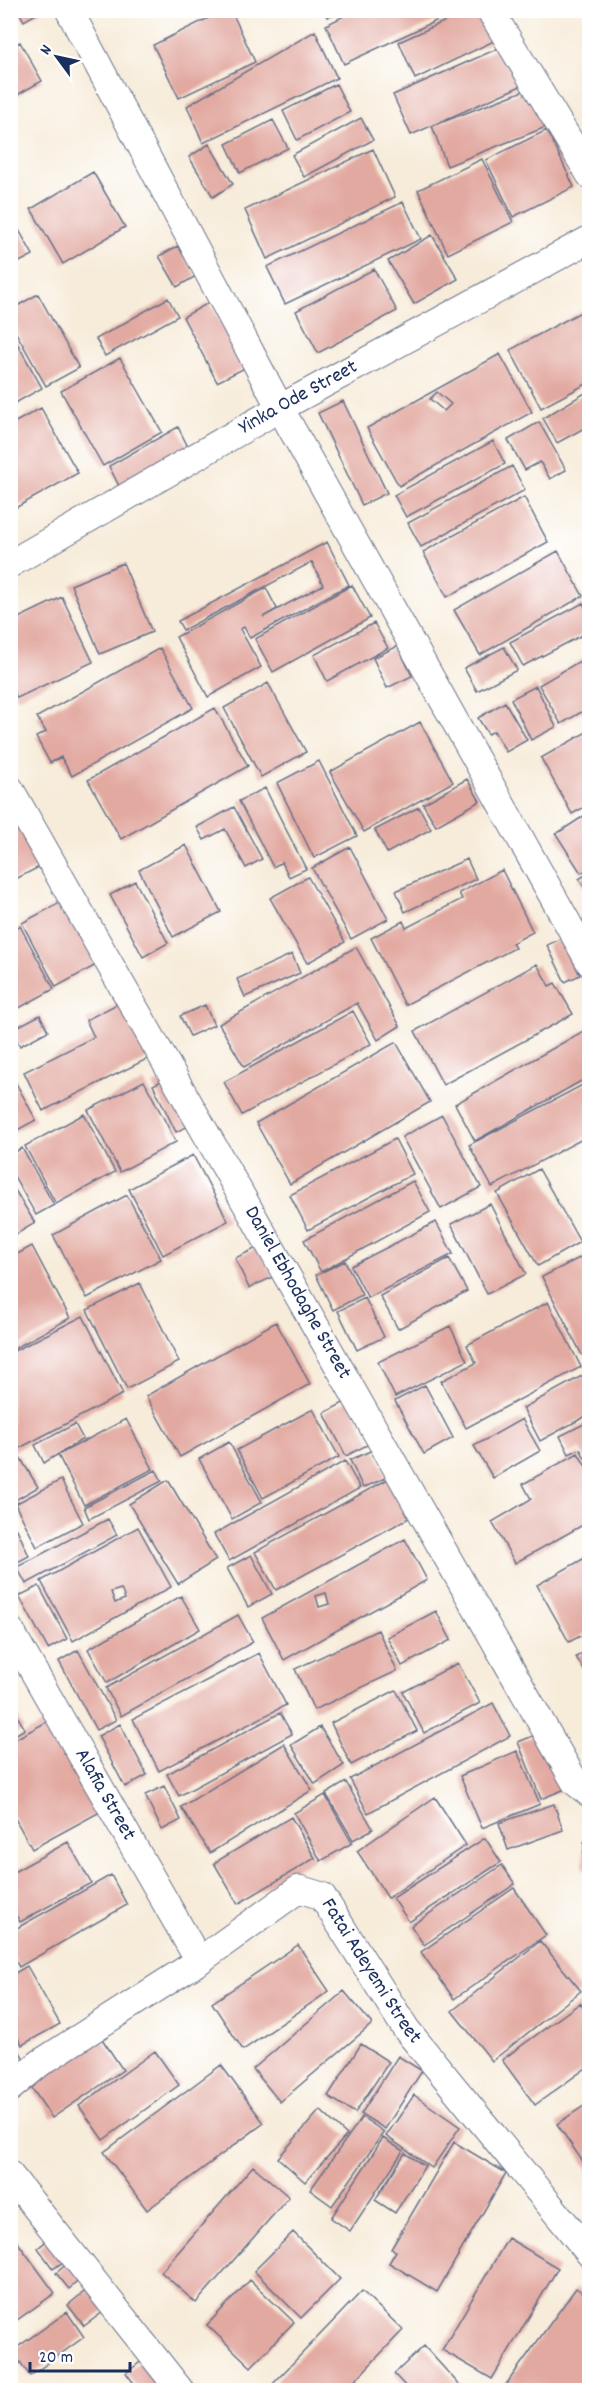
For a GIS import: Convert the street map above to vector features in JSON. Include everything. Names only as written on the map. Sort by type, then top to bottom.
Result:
[{"type":"street","points":[[69,10],[280,408],[590,963]]},
{"type":"street","points":[[490,10],[590,175]]},
{"type":"street","name":"Yinka Ode Street","points":[[10,564],[280,408],[590,239]]},
{"type":"street","name":"Daniel Ebhodaghe Street","points":[[10,789],[575,1782],[590,1794]]},
{"type":"street","name":"Alafia Street","points":[[10,1630],[199,1961]]},
{"type":"street","name":"Fatai Adeyemi Street","points":[[10,2088],[40,2063],[199,1961],[299,1889],[322,1896],[406,2029],[590,2254]]},
{"type":"street","points":[[10,2175],[180,2391]]},
{"type":"building","points":[[18,10],[43,10],[24,21]]},
{"type":"building","points":[[225,10],[231,10],[255,62],[179,98],[153,45]]},
{"type":"building","points":[[324,10],[342,10],[327,17]]},
{"type":"building","points":[[356,10],[459,10],[344,64],[326,25]]},
{"type":"building","points":[[470,10],[476,10],[496,40],[415,79],[399,42]]},
{"type":"building","points":[[315,31],[337,78],[203,143],[187,106]]},
{"type":"building","points":[[20,42],[42,81],[10,99],[10,47]]},
{"type":"building","points":[[508,44],[525,84],[411,135],[393,95]]},
{"type":"building","points":[[336,84],[350,112],[297,140],[283,111]]},
{"type":"building","points":[[531,88],[546,127],[447,166],[432,126]]},
{"type":"building","points":[[361,118],[373,140],[304,177],[292,155]]},
{"type":"building","points":[[273,120],[288,148],[240,173],[226,144]]},
{"type":"building","points":[[547,130],[574,187],[513,217],[486,160]]},
{"type":"building","points":[[209,144],[233,184],[213,197],[189,157]]},
{"type":"building","points":[[373,149],[395,197],[267,259],[245,210]]},
{"type":"building","points":[[482,159],[513,222],[448,254],[418,190]]},
{"type":"building","points":[[93,172],[125,227],[63,264],[31,209]]},
{"type":"building","points":[[403,202],[421,239],[285,304],[267,267]]},
{"type":"building","points":[[15,223],[33,255],[10,267],[10,225]]},
{"type":"building","points":[[432,235],[458,279],[414,304],[388,261]]},
{"type":"building","points":[[178,246],[196,276],[177,287],[159,256]]},
{"type":"building","points":[[374,269],[397,311],[318,353],[296,311]]},
{"type":"building","points":[[38,294],[79,368],[46,386],[10,322],[10,310]]},
{"type":"building","points":[[168,298],[178,316],[105,356],[96,339]]},
{"type":"building","points":[[210,302],[245,368],[217,382],[183,317]]},
{"type":"building","points":[[590,307],[590,382],[541,408],[510,350]]},
{"type":"building","points":[[10,330],[42,388],[10,406]]},
{"type":"building","points":[[500,354],[532,412],[399,486],[367,428]],"holes":[[[437,392],[451,404],[444,411],[430,399]]]},
{"type":"building","points":[[120,358],[162,432],[103,466],[61,391]]},
{"type":"building","points":[[590,390],[590,425],[557,443],[543,418]]},
{"type":"building","points":[[343,401],[387,493],[362,505],[318,413]]},
{"type":"building","points":[[41,408],[78,473],[10,511],[10,425]]},
{"type":"building","points":[[539,422],[566,470],[550,479],[540,462],[525,470],[508,440]]},
{"type":"building","points":[[178,427],[188,447],[119,486],[109,466]]},
{"type":"building","points":[[493,441],[505,464],[406,517],[394,495]]},
{"type":"building","points":[[512,466],[525,490],[421,547],[408,523]]},
{"type":"building","points":[[524,497],[548,542],[447,597],[423,552]]},
{"type":"building","points":[[327,542],[349,585],[250,638],[244,627],[240,629],[261,667],[208,697],[176,637],[266,588],[277,609],[263,617],[323,585],[312,562],[183,630],[178,621]]},
{"type":"building","points":[[558,551],[583,596],[480,655],[454,610]]},
{"type":"building","points":[[123,563],[152,632],[100,654],[71,585]]},
{"type":"building","points":[[352,585],[370,618],[273,672],[255,639]]},
{"type":"building","points":[[62,597],[93,662],[17,698],[10,684],[10,622]]},
{"type":"building","points":[[583,603],[590,617],[590,631],[523,666],[510,642]]},
{"type":"building","points":[[374,623],[388,648],[327,681],[314,655]]},
{"type":"building","points":[[398,646],[412,676],[387,688],[373,658]]},
{"type":"building","points":[[504,647],[517,670],[477,691],[464,668]]},
{"type":"building","points":[[160,648],[193,708],[72,776],[61,757],[50,763],[36,737],[46,732],[37,717]]},
{"type":"building","points":[[590,655],[590,707],[561,724],[539,685]]},
{"type":"building","points":[[268,683],[306,752],[261,777],[224,708]]},
{"type":"building","points":[[536,686],[556,727],[531,740],[511,699]]},
{"type":"building","points":[[505,702],[527,740],[506,752],[494,731],[488,734],[478,718]]},
{"type":"building","points":[[215,708],[248,766],[121,839],[88,780]]},
{"type":"building","points":[[420,722],[453,782],[364,832],[330,772]]},
{"type":"building","points":[[590,730],[590,804],[572,814],[541,758]]},
{"type":"building","points":[[319,761],[357,836],[314,858],[277,783]]},
{"type":"building","points":[[467,779],[480,801],[436,826],[423,804]]},
{"type":"building","points":[[265,788],[306,869],[289,877],[282,862],[273,867],[239,801]]},
{"type":"building","points":[[234,807],[262,859],[246,868],[225,829],[204,840],[197,827]]},
{"type":"building","points":[[419,807],[431,829],[387,853],[375,830]]},
{"type":"building","points":[[590,812],[590,867],[581,873],[556,834]]},
{"type":"building","points":[[19,819],[43,865],[10,882],[10,823]]},
{"type":"building","points":[[186,845],[221,912],[173,937],[139,870]]},
{"type":"building","points":[[350,847],[388,919],[351,939],[312,868]]},
{"type":"building","points":[[467,859],[476,879],[405,912],[396,891]]},
{"type":"building","points":[[502,870],[533,932],[512,943],[515,948],[405,1005],[371,938],[403,921],[406,928],[462,899],[459,893]]},
{"type":"building","points":[[590,872],[590,896],[579,879]]},
{"type":"building","points":[[308,877],[345,942],[307,963],[270,898]]},
{"type":"building","points":[[135,881],[168,943],[143,957],[110,895]]},
{"type":"building","points":[[65,900],[98,964],[56,987],[22,923]]},
{"type":"building","points":[[20,926],[54,989],[10,1013],[10,931]]},
{"type":"building","points":[[562,938],[580,975],[565,982],[547,945]]},
{"type":"building","points":[[356,947],[400,1026],[378,1040],[357,1003],[244,1067],[219,1024]]},
{"type":"building","points":[[292,954],[300,973],[245,997],[237,979]]},
{"type":"building","points":[[537,964],[549,986],[555,983],[573,1014],[443,1085],[415,1031]]},
{"type":"building","points":[[121,1002],[149,1058],[43,1111],[24,1072],[94,1037],[86,1020]]},
{"type":"building","points":[[205,1005],[214,1025],[190,1036],[180,1016]]},
{"type":"building","points":[[353,1011],[371,1044],[242,1115],[224,1082]]},
{"type":"building","points":[[40,1015],[48,1031],[20,1046],[11,1030]]},
{"type":"building","points":[[587,1029],[590,1033],[590,1076],[475,1141],[455,1104]]},
{"type":"building","points":[[396,1042],[430,1102],[290,1184],[256,1123]]},
{"type":"building","points":[[10,1072],[36,1120],[10,1134]]},
{"type":"building","points":[[167,1078],[191,1125],[176,1132],[153,1085]]},
{"type":"building","points":[[144,1081],[176,1142],[120,1172],[88,1110]]},
{"type":"building","points":[[590,1081],[590,1135],[492,1187],[469,1145]]},
{"type":"building","points":[[84,1114],[115,1172],[56,1204],[25,1146]]},
{"type":"building","points":[[442,1115],[481,1187],[441,1209],[402,1137]]},
{"type":"building","points":[[395,1139],[413,1174],[308,1230],[290,1195]]},
{"type":"building","points":[[22,1148],[54,1205],[36,1215],[10,1169],[10,1155]]},
{"type":"building","points":[[193,1155],[228,1221],[163,1255],[129,1189]]},
{"type":"building","points":[[539,1169],[580,1242],[538,1266],[497,1193]]},
{"type":"building","points":[[413,1181],[430,1212],[321,1272],[304,1240]]},
{"type":"building","points":[[10,1182],[35,1223],[10,1238]]},
{"type":"building","points":[[127,1195],[161,1259],[87,1298],[53,1235]]},
{"type":"building","points":[[490,1204],[526,1274],[487,1294],[451,1224]]},
{"type":"building","points":[[436,1222],[453,1254],[368,1298],[351,1266]]},
{"type":"building","points":[[32,1246],[70,1318],[10,1351],[10,1258]]},
{"type":"building","points":[[259,1247],[273,1277],[249,1288],[235,1258]]},
{"type":"building","points":[[587,1254],[590,1259],[590,1352],[582,1355],[542,1277]]},
{"type":"building","points":[[449,1258],[467,1291],[398,1329],[380,1296]]},
{"type":"building","points":[[345,1261],[362,1295],[333,1310],[316,1275]]},
{"type":"building","points":[[140,1283],[179,1362],[127,1389],[87,1310]]},
{"type":"building","points":[[365,1298],[384,1337],[357,1350],[338,1311]]},
{"type":"building","points":[[548,1302],[581,1367],[466,1428],[441,1381],[476,1363],[467,1345]]},
{"type":"building","points":[[83,1316],[123,1394],[12,1452],[10,1353]]},
{"type":"building","points":[[276,1322],[310,1384],[180,1457],[146,1396]]},
{"type":"building","points":[[450,1326],[467,1361],[395,1397],[378,1362]]},
{"type":"building","points":[[589,1372],[590,1414],[540,1441],[523,1408]]},
{"type":"building","points":[[425,1385],[453,1438],[424,1454],[395,1401]]},
{"type":"building","points":[[349,1400],[371,1443],[346,1456],[324,1413]]},
{"type":"building","points":[[313,1409],[339,1457],[263,1498],[237,1450]]},
{"type":"building","points":[[126,1419],[153,1469],[84,1505],[58,1455]]},
{"type":"building","points":[[522,1419],[540,1451],[493,1478],[474,1446]]},
{"type":"building","points":[[590,1421],[590,1459],[586,1460],[580,1449],[569,1454],[560,1436]]},
{"type":"building","points":[[75,1424],[83,1439],[44,1463],[35,1445]]},
{"type":"building","points":[[229,1442],[262,1502],[232,1519],[199,1459]]},
{"type":"building","points":[[375,1449],[387,1477],[363,1488],[350,1460]]},
{"type":"building","points":[[578,1453],[585,1465],[590,1462],[590,1521],[515,1563],[492,1522],[531,1499],[523,1484]]},
{"type":"building","points":[[18,1454],[38,1487],[10,1503],[10,1458]]},
{"type":"building","points":[[345,1461],[360,1488],[229,1561],[214,1534]]},
{"type":"building","points":[[156,1470],[162,1481],[89,1519],[84,1507]]},
{"type":"building","points":[[388,1479],[409,1518],[276,1590],[255,1552]]},
{"type":"building","points":[[61,1480],[83,1523],[37,1547],[15,1504]]},
{"type":"building","points":[[168,1480],[216,1560],[178,1584],[129,1504]]},
{"type":"building","points":[[108,1519],[117,1535],[26,1584],[17,1567]]},
{"type":"building","points":[[138,1527],[171,1587],[73,1641],[41,1581]],"holes":[[[121,1589],[125,1599],[115,1603],[111,1592]]]},
{"type":"building","points":[[17,1529],[29,1556],[12,1565],[10,1532]]},
{"type":"building","points":[[405,1539],[427,1580],[284,1660],[262,1618]],"holes":[[[326,1593],[329,1604],[319,1607],[316,1596]]]},
{"type":"building","points":[[251,1555],[272,1594],[248,1607],[227,1568]]},
{"type":"building","points":[[590,1555],[590,1631],[569,1642],[537,1585]]},
{"type":"building","points":[[39,1586],[67,1639],[48,1649],[19,1596]]},
{"type":"building","points":[[181,1596],[200,1629],[107,1683],[88,1649]]},
{"type":"building","points":[[436,1611],[451,1640],[402,1666],[387,1637]]},
{"type":"building","points":[[238,1615],[253,1642],[121,1716],[106,1688]]},
{"type":"building","points":[[378,1630],[397,1671],[314,1710],[295,1669]]},
{"type":"building","points":[[590,1648],[590,1680],[576,1657]]},
{"type":"building","points":[[78,1650],[116,1720],[96,1730],[59,1661]]},
{"type":"building","points":[[259,1653],[286,1705],[159,1771],[133,1719]]},
{"type":"building","points":[[458,1663],[480,1703],[424,1733],[403,1692]]},
{"type":"building","points":[[396,1690],[417,1731],[351,1765],[331,1723]]},
{"type":"building","points":[[493,1703],[510,1736],[368,1813],[350,1779]]},
{"type":"building","points":[[10,1704],[25,1729],[10,1738]]},
{"type":"building","points":[[280,1713],[292,1734],[179,1796],[167,1774]]},
{"type":"building","points":[[50,1720],[100,1812],[32,1849],[13,1815],[10,1816],[10,1742]]},
{"type":"building","points":[[120,1724],[147,1775],[125,1787],[98,1736]]},
{"type":"building","points":[[320,1727],[344,1765],[315,1784],[291,1745]]},
{"type":"building","points":[[543,1732],[565,1789],[541,1799],[518,1742]]},
{"type":"building","points":[[284,1744],[312,1790],[210,1853],[181,1807]]},
{"type":"building","points":[[517,1751],[540,1804],[482,1828],[460,1776]]},
{"type":"building","points":[[346,1782],[373,1829],[353,1840],[326,1794]]},
{"type":"building","points":[[164,1786],[181,1820],[162,1830],[145,1795]]},
{"type":"building","points":[[325,1795],[352,1843],[321,1861],[294,1813]]},
{"type":"building","points":[[435,1797],[466,1845],[388,1898],[357,1851]]},
{"type":"building","points":[[554,1804],[563,1830],[508,1850],[499,1823]]},
{"type":"building","points":[[291,1817],[315,1858],[238,1904],[214,1863]]},
{"type":"building","points":[[485,1838],[501,1862],[409,1922],[393,1898]]},
{"type":"building","points":[[68,1842],[91,1883],[20,1922],[10,1905],[10,1874]]},
{"type":"building","points":[[584,1842],[590,1842],[590,1869],[583,1869]]},
{"type":"building","points":[[502,1865],[515,1884],[424,1945],[411,1926]]},
{"type":"building","points":[[111,1875],[127,1905],[19,1967],[10,1952],[10,1932]]},
{"type":"building","points":[[514,1888],[546,1935],[454,1999],[421,1952]]},
{"type":"building","points":[[540,1941],[581,1991],[492,2061],[452,2011]]},
{"type":"building","points":[[298,1945],[329,1991],[243,2050],[212,2003]]},
{"type":"building","points":[[27,1966],[60,2024],[22,2045],[10,2024],[10,1976]]},
{"type":"building","points":[[344,1991],[372,2024],[280,2102],[253,2069]]},
{"type":"building","points":[[580,2003],[590,2017],[590,2065],[535,2105],[502,2060]]},
{"type":"building","points":[[96,2030],[123,2070],[52,2118],[25,2078]]},
{"type":"building","points":[[10,2033],[27,2065],[10,2074]]},
{"type":"building","points":[[361,2044],[389,2062],[355,2113],[328,2096]]},
{"type":"building","points":[[155,2051],[179,2085],[103,2140],[79,2106]]},
{"type":"building","points":[[398,2056],[422,2071],[385,2129],[361,2114]]},
{"type":"building","points":[[221,2065],[264,2123],[147,2210],[104,2152]]},
{"type":"building","points":[[414,2095],[460,2127],[432,2168],[386,2136]]},
{"type":"building","points":[[590,2102],[590,2172],[557,2124]]},
{"type":"building","points":[[320,2110],[347,2135],[305,2182],[278,2158]]},
{"type":"building","points":[[362,2117],[384,2132],[332,2206],[310,2190]]},
{"type":"building","points":[[383,2138],[403,2151],[350,2231],[331,2218]]},
{"type":"building","points":[[454,2142],[506,2173],[437,2292],[389,2263],[396,2251],[391,2249]]},
{"type":"building","points":[[405,2153],[425,2166],[395,2213],[375,2200]]},
{"type":"building","points":[[253,2166],[289,2197],[196,2303],[161,2272]]},
{"type":"building","points":[[293,2232],[340,2279],[301,2318],[254,2271]]},
{"type":"building","points":[[50,2238],[67,2259],[53,2269],[38,2248]]},
{"type":"building","points":[[508,2238],[558,2268],[492,2379],[442,2350]]},
{"type":"building","points":[[16,2240],[55,2293],[10,2325],[10,2244]]},
{"type":"building","points":[[69,2262],[82,2278],[69,2289],[56,2273]]},
{"type":"building","points":[[250,2280],[294,2322],[251,2367],[207,2325]]},
{"type":"building","points":[[90,2287],[107,2309],[84,2326],[68,2305]]},
{"type":"building","points":[[576,2288],[590,2298],[590,2381],[582,2390],[502,2390]]},
{"type":"building","points":[[362,2291],[403,2330],[346,2390],[267,2390]]},
{"type":"building","points":[[67,2312],[84,2337],[30,2376],[12,2351]]},
{"type":"building","points":[[424,2346],[464,2390],[409,2390],[394,2374]]},
{"type":"building","points":[[143,2360],[167,2390],[139,2390],[126,2373]]}]
